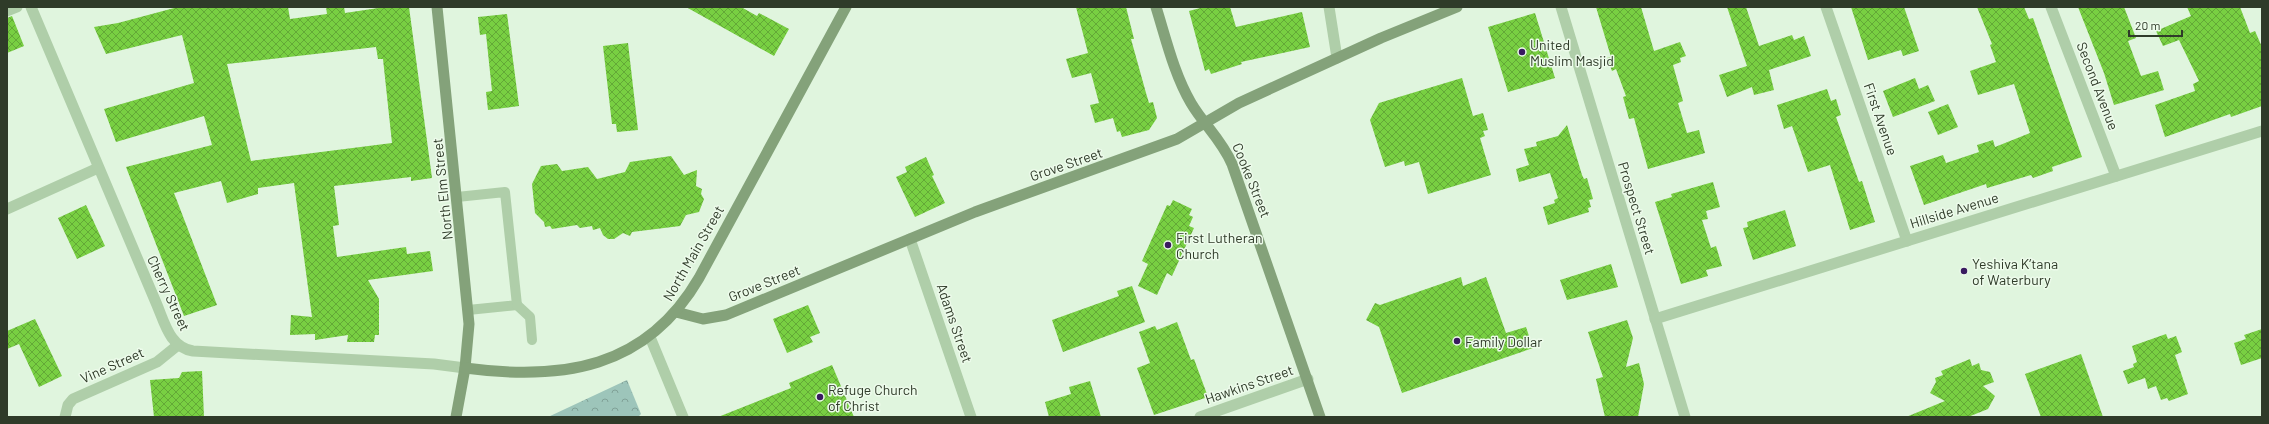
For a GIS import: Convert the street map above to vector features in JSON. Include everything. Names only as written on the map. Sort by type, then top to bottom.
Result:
[{"type":"main road","name":"North Elm Street","points":[[437,7],[468,310],[469,335],[466,368]]},
{"type":"main road","name":"North Main Street","points":[[466,368],[521,372],[571,368],[616,356],[650,337],[676,312],[699,278],[846,7]]},
{"type":"main road","name":"Cooke Street","points":[[1156,7],[1173,60],[1187,96],[1221,142],[1232,164],[1320,417]]},
{"type":"main road","name":"Grove Street","points":[[676,312],[703,319],[719,317],[975,212],[1158,147],[1184,136],[1239,103],[1337,58],[1457,7]]},
{"type":"main road","points":[[456,417],[466,368]]},
{"type":"street","points":[[7,11],[17,7]]},
{"type":"street","name":"Cherry Street","points":[[31,7],[169,333],[178,345],[193,351],[434,364],[466,368]]},
{"type":"street","points":[[1329,7],[1337,58]]},
{"type":"street","name":"Prospect Street","points":[[1561,7],[1685,417]]},
{"type":"street","name":"First Avenue","points":[[1826,7],[1907,241]]},
{"type":"street","name":"Second Avenue","points":[[2051,7],[2116,176]]},
{"type":"street","name":"Hillside Avenue","points":[[1655,319],[2262,131]]},
{"type":"street","points":[[7,209],[98,168]]},
{"type":"street","name":"Adams Street","points":[[910,239],[971,417]]},
{"type":"street","points":[[650,337],[683,417]]},
{"type":"street","name":"Vine Street","points":[[65,417],[68,405],[73,399],[157,362],[178,345]]},
{"type":"street","name":"Hawkins Street","points":[[1200,417],[1308,379]]},
{"type":"lane","points":[[457,197],[504,192],[517,305],[530,317],[532,340]]},
{"type":"lane","points":[[468,310],[517,305]]},
{"type":"green space","points":[[627,380],[641,414],[638,417],[548,417]]},
{"type":"building","points":[[178,7],[288,7],[290,19],[327,14],[326,7],[344,7],[345,13],[385,7],[409,7],[432,178],[411,181],[411,177],[334,186],[339,225],[333,226],[337,257],[406,247],[407,254],[430,251],[433,271],[368,280],[379,299],[379,335],[375,335],[374,342],[347,342],[348,335],[315,340],[315,334],[290,335],[291,315],[312,317],[294,183],[258,188],[258,194],[227,203],[221,181],[174,193],[217,305],[184,316],[126,167],[212,145],[204,116],[116,142],[104,109],[194,83],[182,35],[106,54],[94,27],[118,23]],"holes":[[[376,47],[378,59],[383,59],[392,143],[251,161],[227,64]]]},
{"type":"building","points":[[686,7],[741,7],[757,16],[759,13],[789,29],[774,56]]},
{"type":"building","points":[[1076,7],[1126,7],[1134,39],[1131,39],[1146,93],[1149,103],[1153,102],[1157,118],[1149,130],[1122,137],[1120,131],[1117,132],[1113,118],[1095,123],[1090,105],[1099,103],[1091,73],[1072,78],[1066,59],[1088,53]]},
{"type":"building","points":[[1204,7],[1230,7],[1236,27],[1302,12],[1310,47],[1241,62],[1242,64],[1211,74],[1209,69],[1205,71],[1189,11]]},
{"type":"building","points":[[1596,7],[1641,7],[1654,51],[1680,42],[1686,56],[1680,58],[1681,62],[1673,65],[1683,101],[1678,103],[1687,133],[1699,130],[1705,153],[1648,169],[1634,118],[1629,119],[1623,97],[1626,96],[1616,69],[1612,71],[1607,58],[1611,57]]},
{"type":"building","points":[[1727,7],[1746,7],[1759,46],[1792,35],[1794,40],[1804,36],[1811,56],[1769,70],[1774,90],[1754,95],[1752,87],[1727,97],[1719,75],[1747,66]]},
{"type":"building","points":[[1851,7],[1904,7],[1919,51],[1903,56],[1901,50],[1868,60]]},
{"type":"building","points":[[1977,7],[2024,7],[2029,19],[2033,18],[2082,157],[2052,167],[2053,171],[2033,178],[2031,175],[1987,188],[1986,184],[1924,205],[1910,166],[1943,155],[1946,163],[1979,152],[1977,145],[1993,140],[1995,147],[2030,133],[2014,84],[1978,95],[1970,71],[1996,62],[1990,45],[1992,44]]},
{"type":"building","points":[[2078,7],[2124,7],[2136,38],[2128,41],[2141,76],[2158,71],[2164,90],[2114,105],[2104,73]]},
{"type":"building","points":[[2187,7],[2240,7],[2250,33],[2255,31],[2262,47],[2262,106],[2231,117],[2230,114],[2165,137],[2155,105],[2195,91],[2193,84],[2199,81],[2179,40],[2163,46],[2156,31],[2191,16]]},
{"type":"building","name":"United Muslim Masjid","points":[[1535,13],[1555,78],[1508,92],[1488,27]]},
{"type":"building","points":[[507,14],[519,106],[488,110],[486,92],[492,91],[486,34],[480,35],[478,17]]},
{"type":"building","points":[[12,16],[24,46],[7,53],[7,18]]},
{"type":"building","points":[[628,43],[638,130],[617,132],[616,124],[612,124],[603,46]]},
{"type":"building","points":[[1462,78],[1473,116],[1483,113],[1488,130],[1483,131],[1485,136],[1480,138],[1491,175],[1428,194],[1419,162],[1405,166],[1404,161],[1385,167],[1370,120],[1379,103]]},
{"type":"building","points":[[1915,78],[1919,89],[1928,85],[1935,101],[1893,117],[1883,91]]},
{"type":"building","points":[[1827,89],[1831,101],[1836,99],[1841,115],[1836,117],[1859,182],[1862,181],[1875,222],[1850,230],[1830,165],[1808,172],[1792,126],[1784,129],[1777,105]]},
{"type":"building","points":[[1948,104],[1958,127],[1938,135],[1928,112]]},
{"type":"building","points":[[1567,125],[1582,175],[1584,179],[1587,178],[1593,199],[1589,200],[1591,207],[1588,208],[1589,212],[1548,225],[1543,207],[1555,203],[1554,200],[1558,198],[1550,173],[1519,182],[1516,169],[1529,165],[1524,149],[1537,146],[1536,142],[1558,136]]},
{"type":"building","points":[[671,156],[684,175],[697,170],[696,186],[702,189],[701,194],[704,199],[699,212],[686,215],[680,226],[632,232],[630,236],[623,233],[614,239],[608,239],[603,235],[600,228],[593,230],[592,226],[580,228],[577,225],[552,229],[550,226],[545,227],[544,222],[535,213],[532,184],[541,166],[557,164],[562,171],[588,167],[597,179],[625,172],[630,162]]},
{"type":"building","points":[[926,157],[934,175],[932,176],[945,203],[915,217],[896,177],[907,172],[905,167]]},
{"type":"building","points":[[1713,182],[1720,207],[1706,211],[1708,219],[1702,220],[1711,248],[1716,246],[1722,266],[1706,270],[1708,276],[1681,284],[1655,202],[1672,197],[1671,194]]},
{"type":"building","name":"First Lutheran Church","points":[[1173,200],[1192,209],[1189,215],[1193,217],[1189,226],[1194,228],[1172,276],[1167,273],[1157,295],[1138,286],[1148,264],[1142,261],[1167,205],[1170,206]]},
{"type":"building","points":[[86,205],[105,246],[77,259],[58,218]]},
{"type":"building","points":[[1785,210],[1796,246],[1753,260],[1743,228],[1748,227],[1747,222]]},
{"type":"building","points":[[1611,264],[1618,287],[1567,300],[1560,280]]},
{"type":"building","name":"Family Dollar","points":[[1461,277],[1463,286],[1486,277],[1506,333],[1526,327],[1533,348],[1402,393],[1379,327],[1366,320],[1375,303],[1380,305]]},
{"type":"building","points":[[1132,286],[1145,322],[1063,352],[1052,320],[1119,296],[1117,291]]},
{"type":"building","points":[[808,305],[820,333],[810,337],[813,342],[787,353],[773,319]]},
{"type":"building","points":[[35,319],[62,376],[39,387],[19,344],[7,349],[7,331]]},
{"type":"building","points":[[1627,320],[1633,338],[1626,367],[1639,363],[1644,384],[1638,417],[1605,417],[1596,379],[1603,377],[1588,332]]},
{"type":"building","points":[[1177,322],[1191,360],[1194,359],[1208,397],[1154,415],[1137,368],[1150,363],[1139,332],[1155,326],[1157,330]]},
{"type":"building","points":[[2262,329],[2262,358],[2241,365],[2234,343],[2246,339],[2244,335]]},
{"type":"building","points":[[2166,334],[2168,339],[2176,336],[2182,352],[2175,355],[2188,394],[2169,401],[2167,398],[2161,400],[2156,386],[2148,389],[2145,378],[2128,384],[2123,371],[2134,367],[2133,364],[2137,362],[2132,346]]},
{"type":"building","points":[[2081,354],[2103,417],[2041,417],[2025,374]]},
{"type":"building","points":[[1970,359],[1972,366],[1979,363],[1981,370],[1990,372],[1994,382],[1983,386],[1995,396],[1988,409],[1968,417],[1906,417],[1945,401],[1930,393],[1936,382],[1935,378],[1943,375],[1941,371]]},
{"type":"building","name":"Refuge Church of Christ","points":[[832,365],[854,417],[718,417],[791,388],[789,383]]},
{"type":"building","points":[[202,371],[204,417],[154,417],[150,380],[179,378],[182,372]]},
{"type":"building","points":[[1090,381],[1101,417],[1049,417],[1045,402],[1071,394],[1069,387]]},
{"type":"place","name":"United Muslim Masjid","points":[[1522,52]]},
{"type":"place","name":"First Lutheran Church","points":[[1168,245]]},
{"type":"place","name":"Yeshiva K’tana of Waterbury","points":[[1964,271]]},
{"type":"place","name":"Family Dollar","points":[[1457,341]]},
{"type":"place","name":"Refuge Church of Christ","points":[[820,397]]}]
